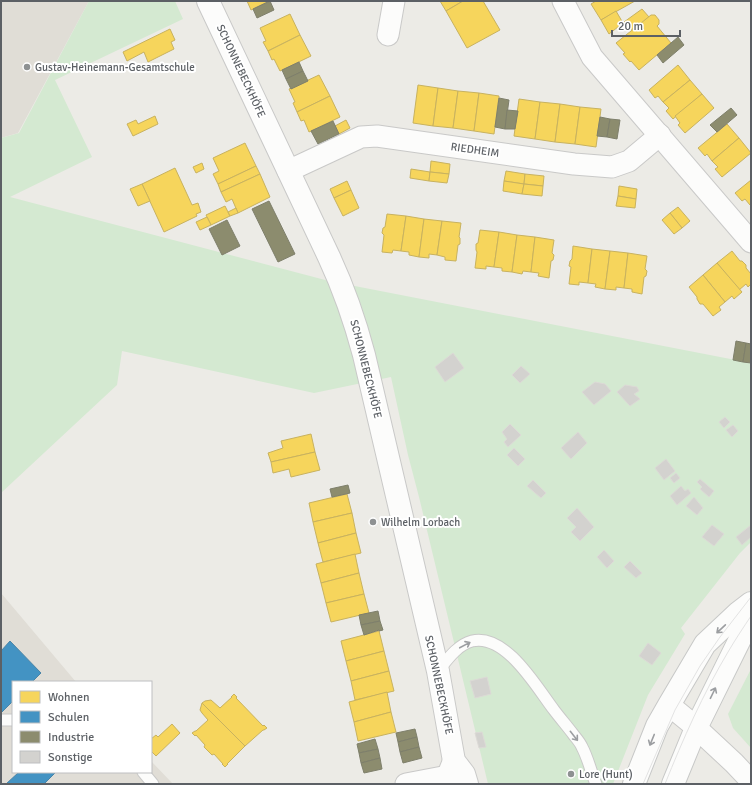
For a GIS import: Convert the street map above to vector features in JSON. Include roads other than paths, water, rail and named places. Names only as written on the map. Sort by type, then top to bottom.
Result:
[{"type":"street","name":"SCHONNEBECKHÖFE","points":[[208,1],[329,257],[355,321],[438,671],[455,776]]},
{"type":"street","points":[[388,35],[394,1]]},
{"type":"street","points":[[563,1],[592,57],[751,242]]},
{"type":"street","name":"RIEDHEIM","points":[[288,171],[361,137],[377,136],[574,164],[612,167],[629,161],[660,135]]},
{"type":"street","points":[[634,784],[657,726],[705,644],[751,603]]},
{"type":"street","points":[[673,784],[696,728],[751,617]]},
{"type":"street","points":[[669,705],[734,763],[751,781]]},
{"type":"street","points":[[406,784],[455,776]]},
{"type":"lane","points":[[438,671],[452,653],[472,641],[480,640],[493,643],[504,650],[512,656],[529,675],[550,705],[582,745],[596,784]]},
{"type":"lane","points":[[1,720],[12,720]]},
{"type":"lane","points":[[144,773],[153,784]]},
{"type":"tram line","points":[[643,784],[675,710],[700,666],[751,597]]},
{"type":"tram line","points":[[665,784],[686,734],[710,684],[751,616]]},
{"type":"place","name":"Gustav-Heinemann-Gesamtschule","points":[[27,67]]},
{"type":"place","name":"Wilhelm Lorbach","points":[[373,522]]},
{"type":"place","name":"Lore (Hunt)","points":[[571,774]]}]
